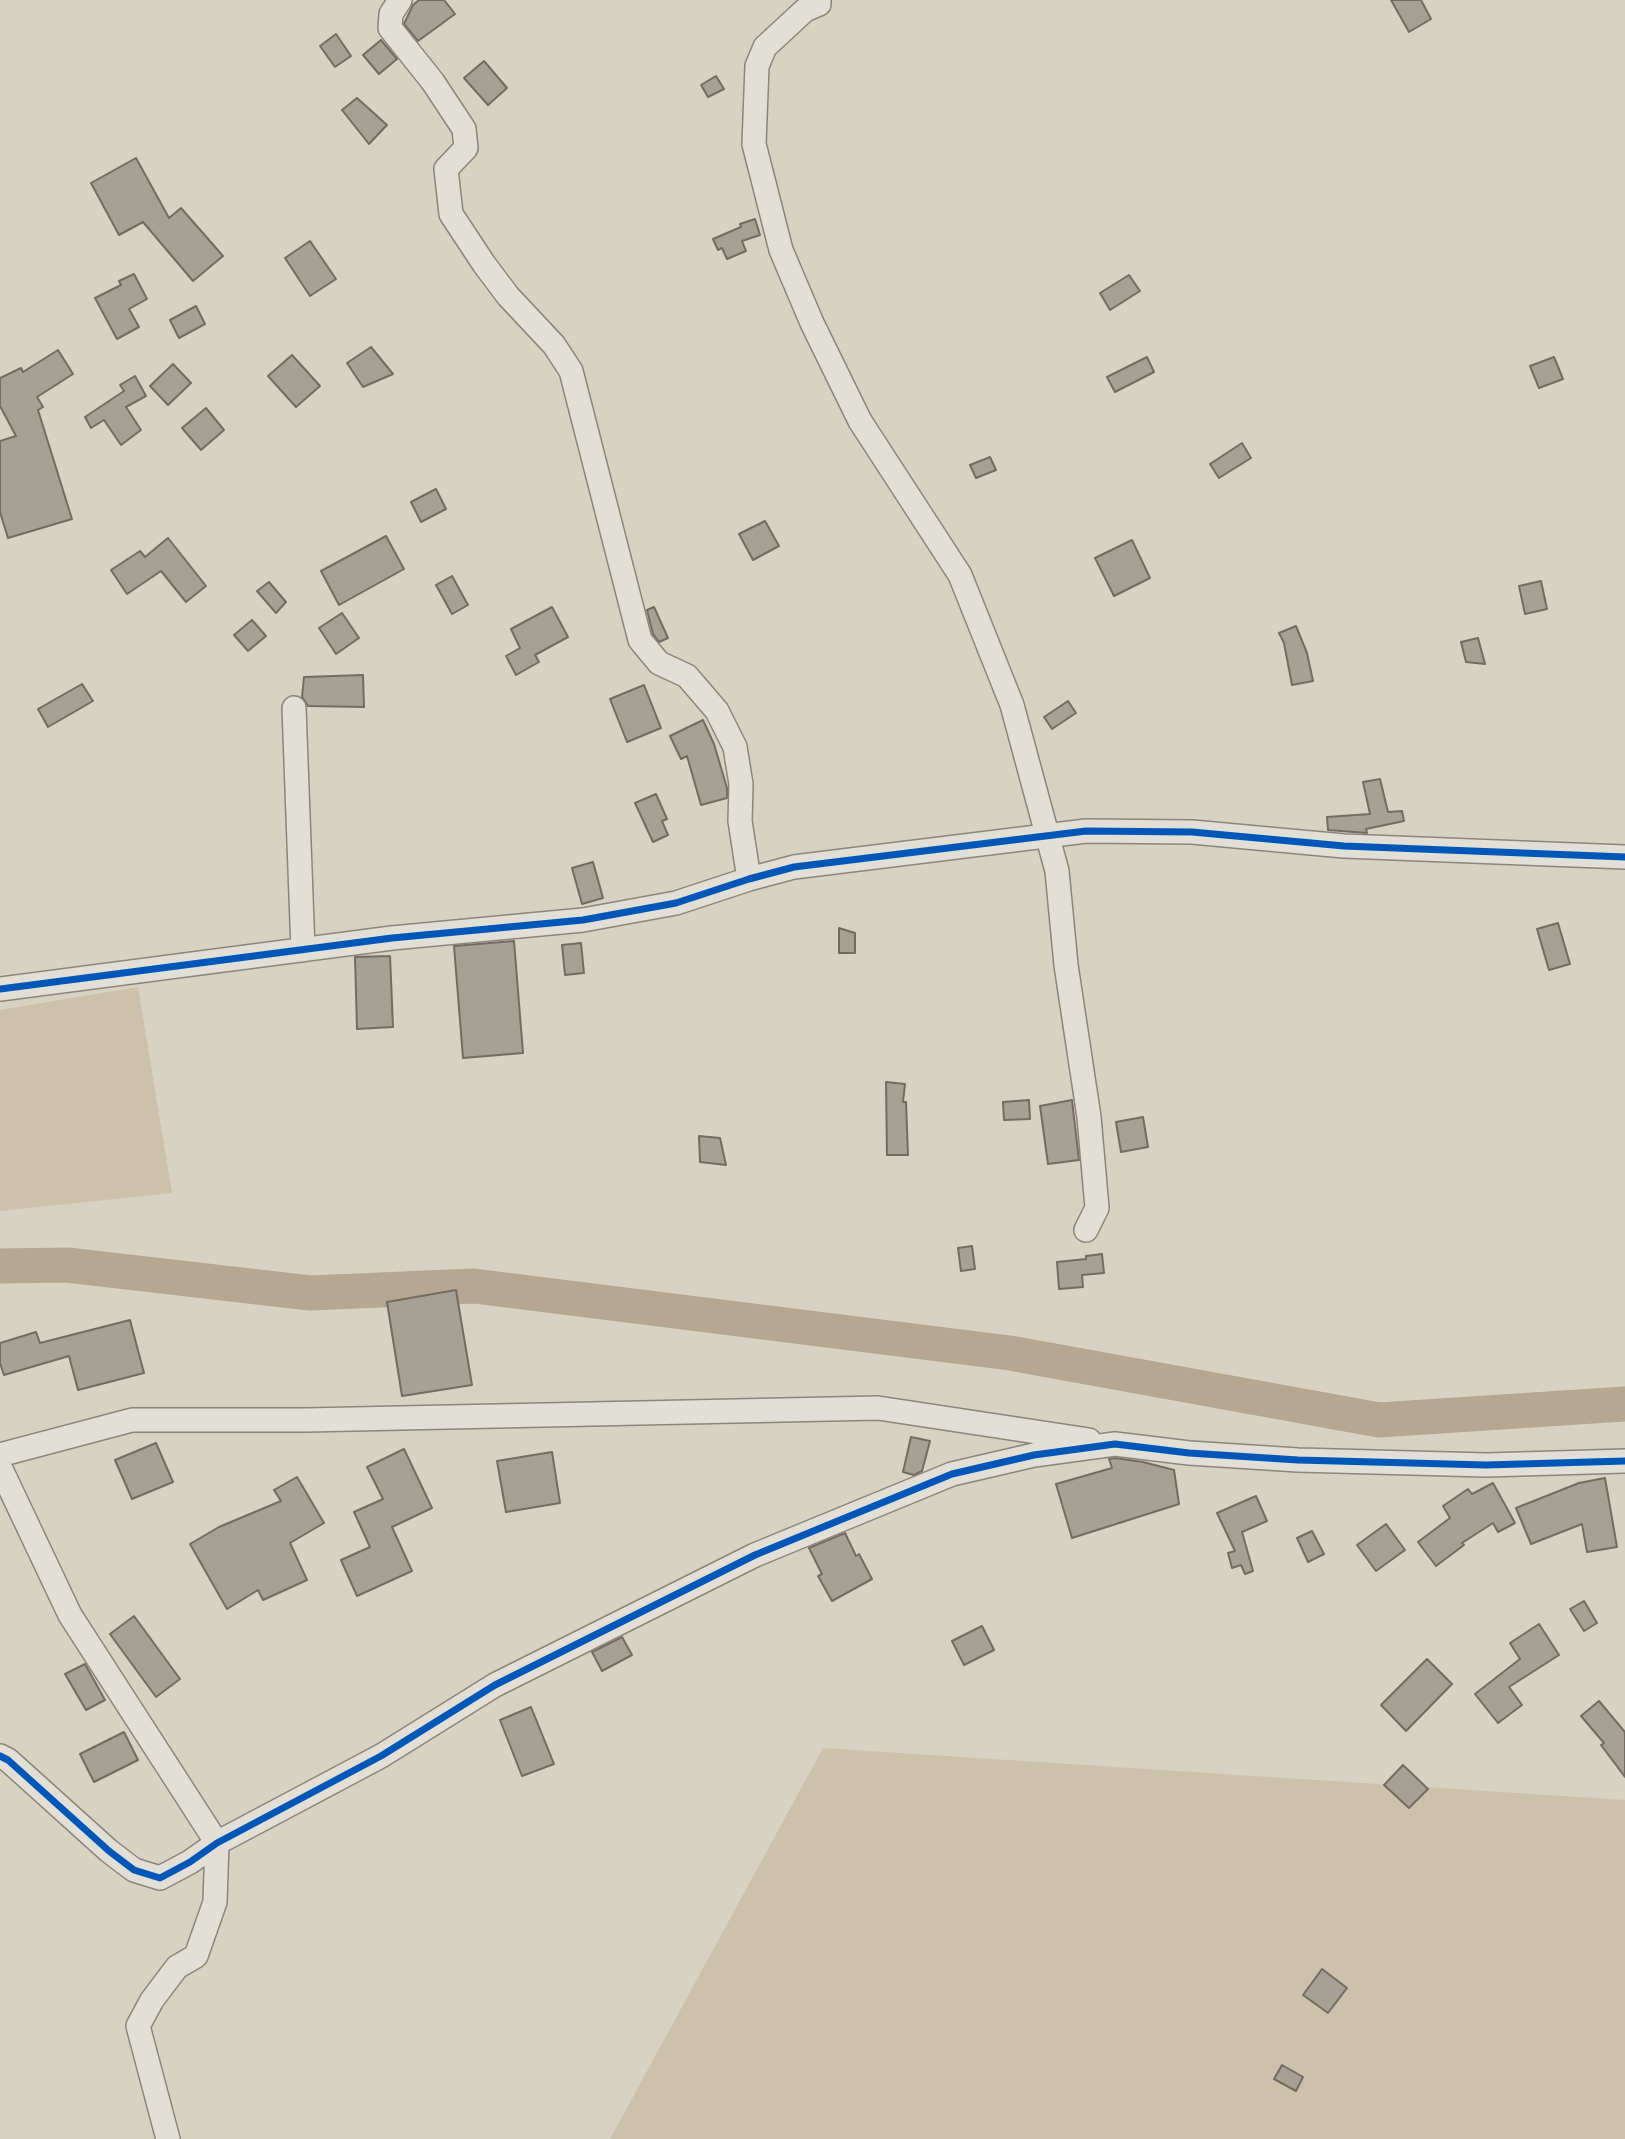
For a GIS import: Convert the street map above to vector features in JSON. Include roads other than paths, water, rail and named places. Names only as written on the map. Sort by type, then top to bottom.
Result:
[{"type":"street","points":[[400,0],[391,14],[390,28],[433,82],[464,129],[466,148],[446,169],[451,214],[508,296],[554,345],[571,371],[640,640],[659,663],[687,676],[717,711],[735,747],[741,784],[740,821],[749,878]]},
{"type":"street","points":[[819,0],[819,4],[805,10],[765,47],[757,66],[754,144],[781,250],[812,323],[860,421],[960,575],[1012,705],[1057,871],[1066,965],[1089,1117],[1097,1209],[1086,1230]]},
{"type":"street","points":[[294,708],[303,950]]},
{"type":"street","points":[[0,989],[391,938],[583,920],[676,903],[749,878],[794,867],[1086,831],[1192,832],[1344,846],[1625,857]]},
{"type":"street","points":[[0,1454],[132,1420],[320,1420],[878,1408],[1189,1453],[1486,1465],[1625,1461]]},
{"type":"street","points":[[0,1756],[8,1760],[109,1851],[134,1870],[160,1878],[217,1843],[381,1756],[495,1685],[755,1555],[951,1474],[1034,1455],[1115,1444]]},
{"type":"street","points":[[0,1467],[70,1615],[217,1843],[215,1902],[196,1956],[177,1967],[152,2000],[138,2026],[168,2139]]},
{"type":"waterway","points":[[0,1266],[67,1265],[310,1293],[474,1286],[1010,1353],[1379,1420],[1625,1404]]}]
